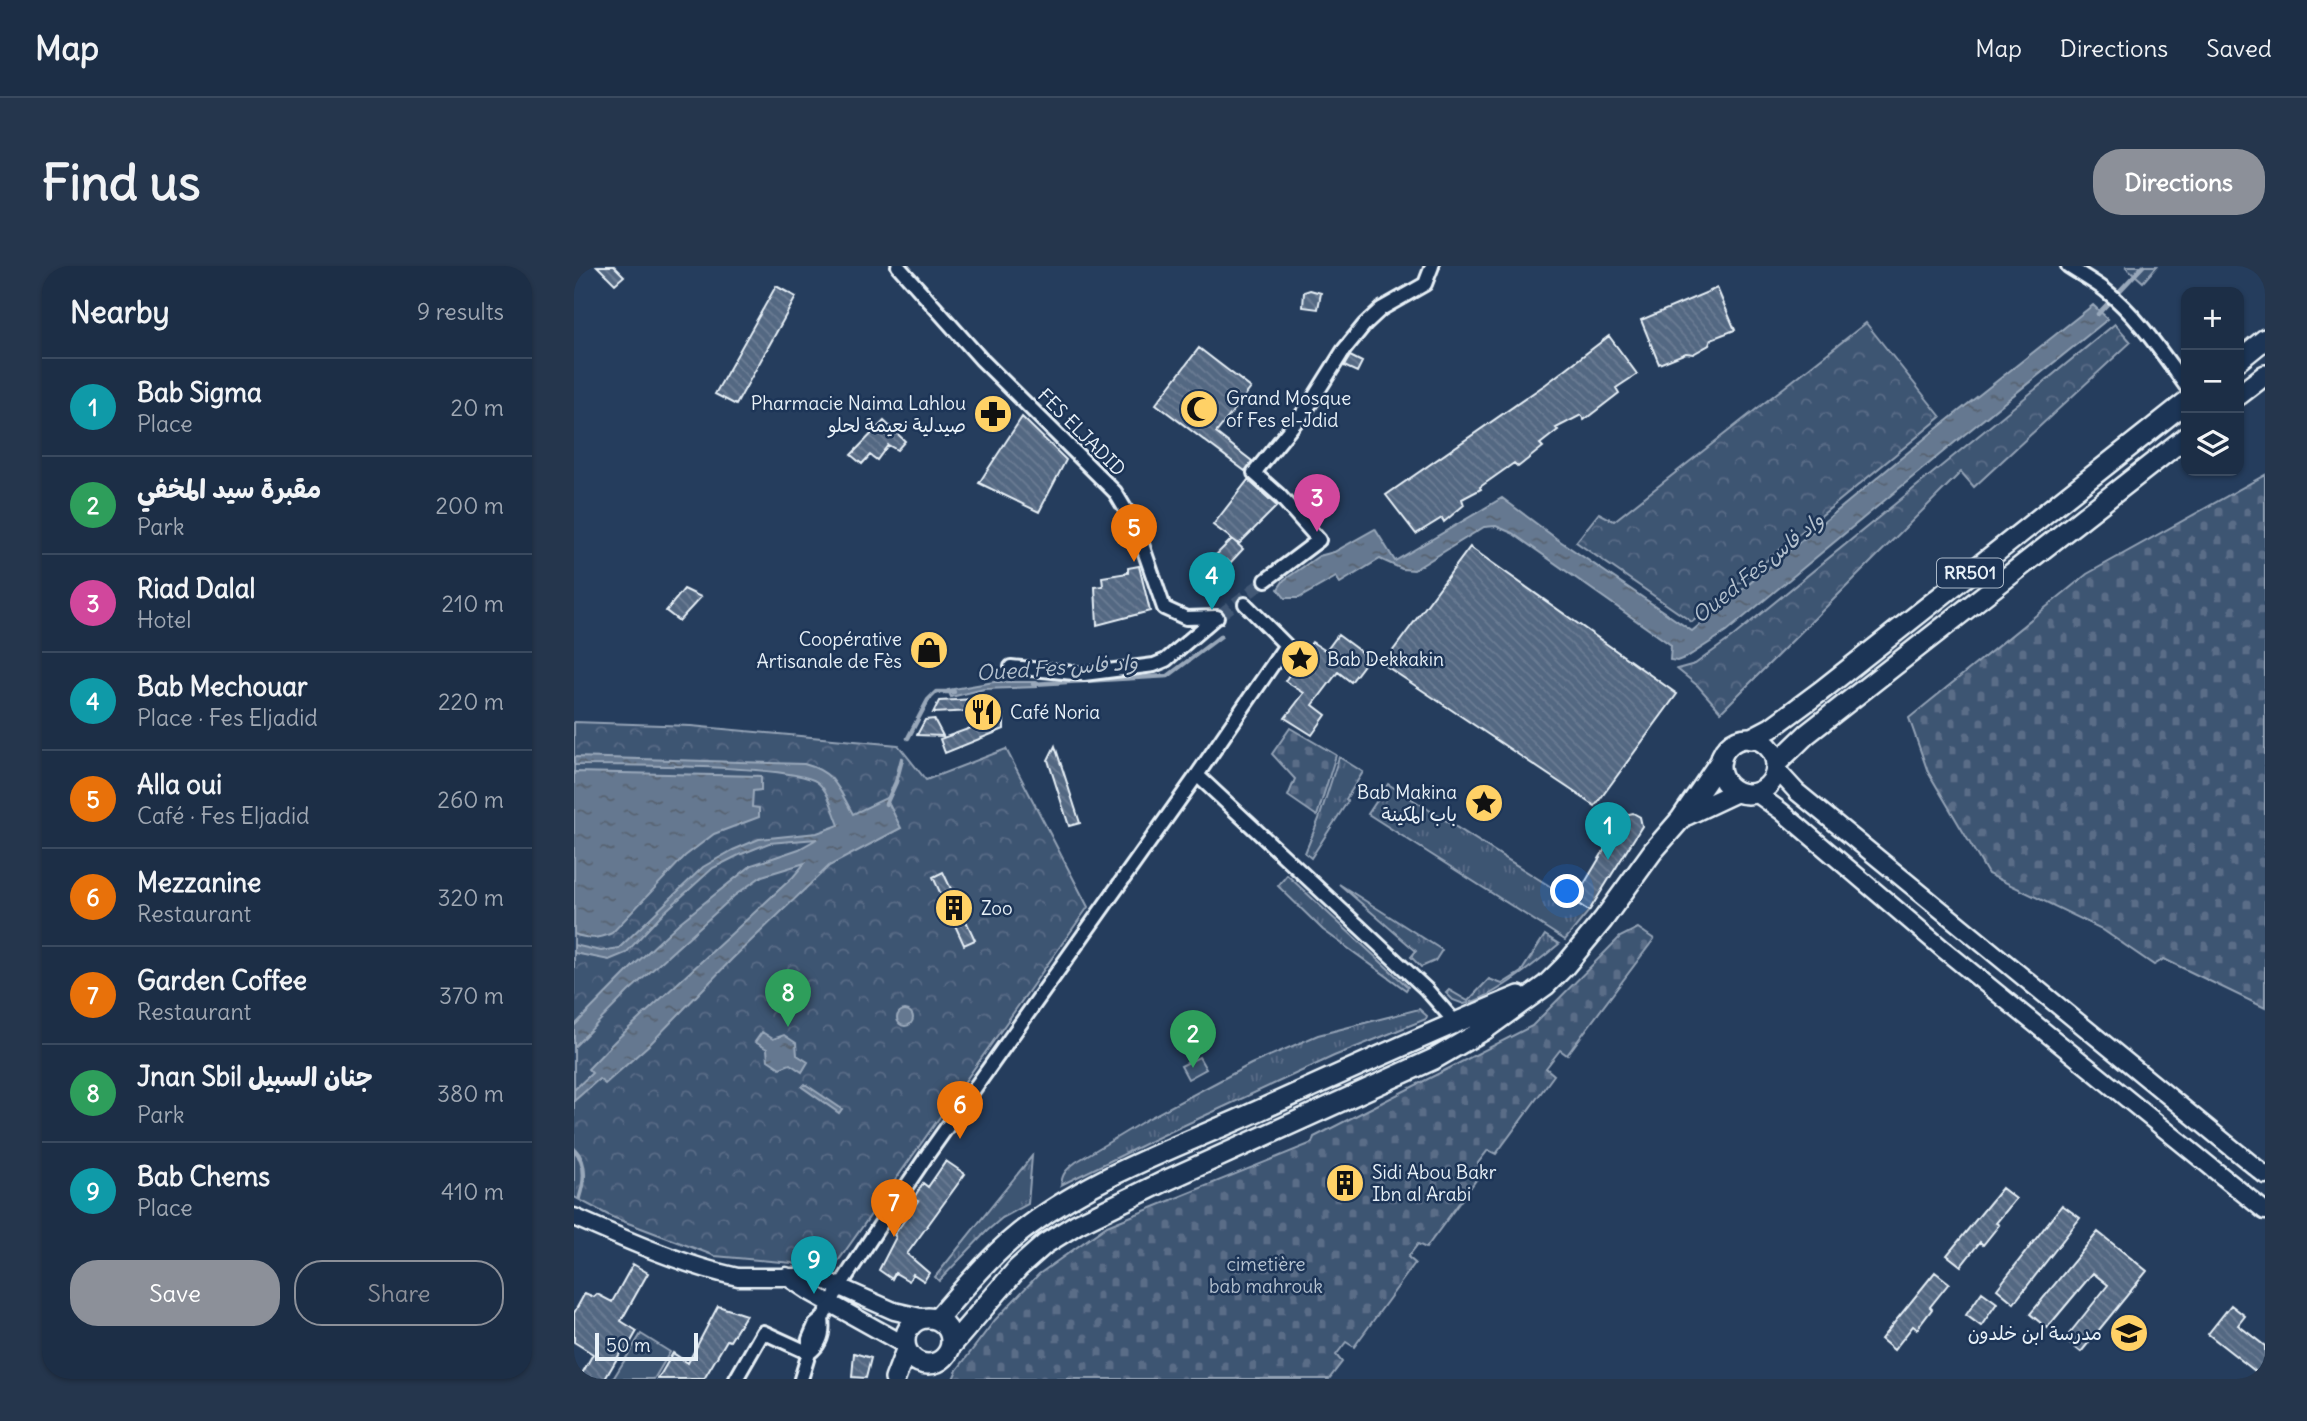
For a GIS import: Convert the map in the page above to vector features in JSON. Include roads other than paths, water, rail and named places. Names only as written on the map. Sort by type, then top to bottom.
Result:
[{"type":"main road","points":[[2244,356],[2265,339]]},
{"type":"main road","points":[[2244,391],[2265,375]]},
{"type":"main road","name":"RR501","points":[[1721,760],[1735,742],[1750,738],[1789,715],[2181,406]]},
{"type":"main road","name":"RR501","points":[[1746,792],[1770,784],[1776,767],[1807,734],[2181,441]]},
{"type":"main road","points":[[1750,738],[1768,746],[1774,755],[1776,767],[1797,792],[2265,1175]]},
{"type":"main road","points":[[1721,760],[1723,779],[1781,811],[1954,957],[2265,1211]]},
{"type":"main road","points":[[932,1379],[947,1353],[980,1310],[1018,1268],[1045,1244],[1077,1224],[1163,1182],[1434,1059],[1485,1030],[1546,985],[1603,920],[1653,851],[1680,820],[1721,760]]},
{"type":"main road","points":[[1680,820],[1705,805],[1746,792]]},
{"type":"main road","points":[[895,1379],[906,1348],[905,1335],[909,1327],[916,1321],[931,1318],[998,1252],[1028,1226],[1068,1199],[1177,1146],[1455,1022],[1546,985]]},
{"type":"main road","points":[[574,1217],[691,1264],[726,1275],[738,1277],[786,1276],[817,1277],[894,1311],[931,1318],[947,1327],[950,1333],[947,1353],[932,1364],[922,1364],[912,1359],[906,1348],[786,1276]]},
{"type":"street","name":"FES ELJADID","points":[[898,266],[981,359],[1115,492],[1136,527],[1164,608],[1186,618],[1219,616],[1166,660],[1154,666],[1084,674],[1010,667]]},
{"type":"street","points":[[1266,580],[1319,540],[1279,495],[1254,473],[1308,407],[1343,351],[1366,324],[1381,309],[1425,284],[1432,266]]},
{"type":"street","points":[[2068,266],[2104,289],[2123,307],[2149,336],[2181,379]]},
{"type":"street","points":[[1245,604],[1300,659]]},
{"type":"street","points":[[801,1379],[809,1353],[809,1339],[840,1286],[928,1154],[1286,645]]},
{"type":"street","points":[[1197,775],[1426,989],[1455,1022]]},
{"type":"street","points":[[736,1379],[763,1332],[809,1353]]},
{"type":"water","points":[[2093,305],[2108,319],[1726,632],[1677,661],[1670,660],[1671,645],[1512,533],[1496,526],[1484,527],[1414,570],[1402,569],[1380,559],[1340,583],[1336,577],[1299,598],[1285,598],[1278,589],[1284,580],[1319,556],[1334,552],[1375,529],[1395,561],[1502,498],[1692,631],[1935,430]]},
{"type":"water","points":[[994,682],[1036,682],[1037,687],[984,689],[951,697],[948,690]]},
{"type":"water","points":[[574,757],[804,764],[829,776],[853,814],[886,798],[901,828],[829,866],[732,959],[651,1043],[605,1084],[599,1079],[574,1101],[574,1090],[592,1073],[588,1069],[615,1041],[805,863],[762,876],[734,896],[628,992],[574,1047],[574,1026],[679,923],[752,865],[799,849],[817,839],[769,843],[713,868],[660,916],[626,953],[609,960],[574,953],[574,945],[601,951],[619,948],[703,867],[733,850],[759,839],[817,833],[839,825],[828,796],[821,786],[802,776],[702,767],[574,765]]},
{"type":"water","points":[[574,772],[761,776],[761,790],[753,791],[752,807],[759,808],[759,817],[714,834],[685,856],[612,933],[598,937],[579,936],[574,934]]},
{"type":"water","points":[[905,1010],[913,1018],[905,1026],[897,1018]]},
{"type":"water","points":[[762,1032],[773,1039],[784,1035],[796,1043],[797,1055],[808,1062],[802,1072],[790,1064],[780,1068],[768,1060],[767,1049],[755,1042]]},
{"type":"water","points":[[805,1084],[842,1109],[839,1113],[802,1087]]},
{"type":"waterway","name":"Oued Fes واد فاس","points":[[2098,314],[2143,266]]},
{"type":"waterway","name":"Oued Fes واد فاس","points":[[1033,684],[1168,676],[1221,636]]},
{"type":"waterway","name":"Oued Fes واد فاس","points":[[908,738],[928,700],[936,692],[954,692]]},
{"type":"waterway","points":[[886,804],[902,759]]},
{"type":"waterway","points":[[574,1149],[584,1172],[580,1197]]},
{"type":"tunnel","points":[[1221,614],[1266,580]]},
{"type":"place","name":"Grand Mosque of Fes el-Jdid","points":[[1199,409]]},
{"type":"place","name":"Pharmacie Naima Lahlou صيدلية نعيمة لحلو","points":[[993,414]]},
{"type":"place","name":"Riad Dalal","points":[[1317,532]]},
{"type":"place","name":"Alla oui","points":[[1134,562]]},
{"type":"place","name":"Bab Mechouar","points":[[1212,610]]},
{"type":"place","name":"Coopérative Artisanale de Fès","points":[[929,650]]},
{"type":"place","name":"Bab Dekkakin","points":[[1300,659]]},
{"type":"place","name":"Café Noria","points":[[983,712]]},
{"type":"place","name":"Bab Makina باب المكينة","points":[[1484,803]]},
{"type":"place","name":"Bab Sigma","points":[[1608,860]]},
{"type":"place","name":"Zoo","points":[[954,908]]},
{"type":"place","name":"Jnan Sbil جنان السبيل","points":[[788,1027]]},
{"type":"place","name":"مقبرة سيد المخفي","points":[[1193,1068]]},
{"type":"place","name":"Mezzanine","points":[[960,1139]]},
{"type":"place","name":"Sidi Abou Bakr Ibn al Arabi","points":[[1345,1183]]},
{"type":"place","name":"Garden Coffee","points":[[894,1237]]},
{"type":"place","name":"Bab Chems","points":[[814,1294]]},
{"type":"place","name":"مدرسة ابن خلدون","points":[[2129,1333]]},
{"type":"park label","name":"cimetière bab mahrouk","points":[[1266,1275]]}]
